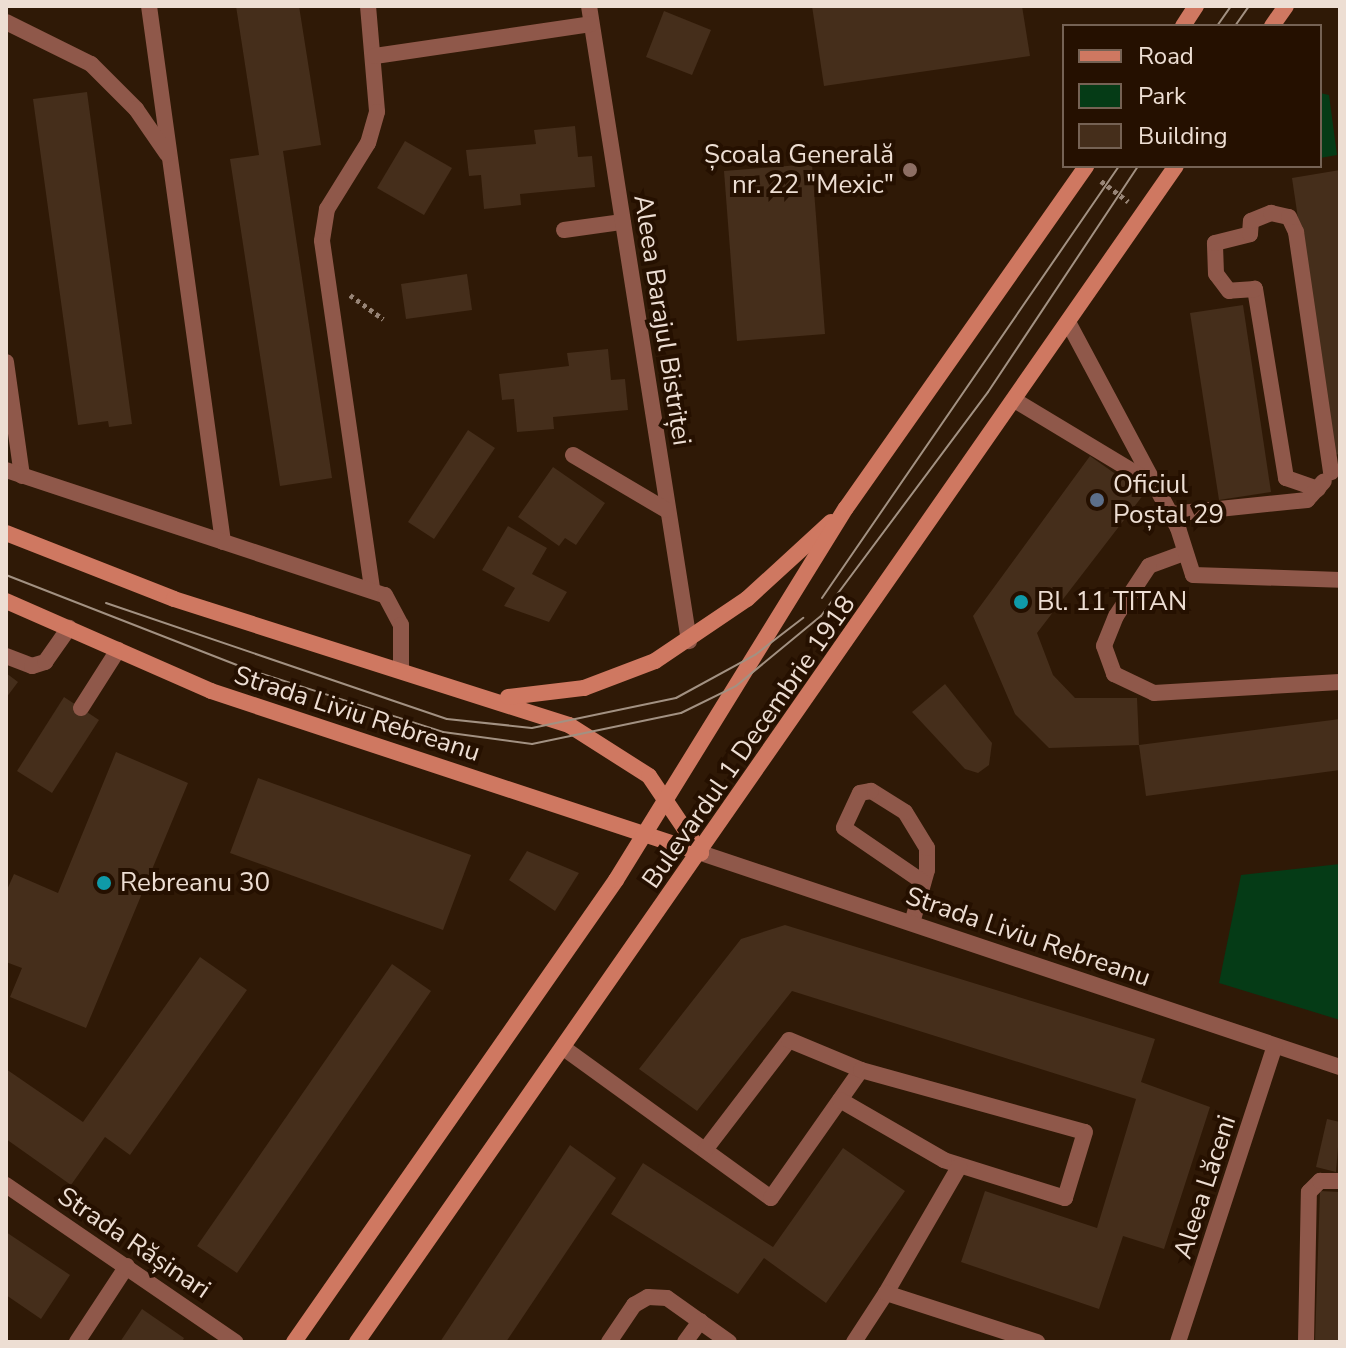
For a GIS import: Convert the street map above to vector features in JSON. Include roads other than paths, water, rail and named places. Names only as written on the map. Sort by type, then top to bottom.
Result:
[{"type":"main road","points":[[1184,24],[1196,6]]},
{"type":"main road","points":[[1273,24],[1286,6]]},
{"type":"main road","name":"Bulevardul 1 Decembrie 1918","points":[[294,1342],[645,834],[846,508],[1084,168]]},
{"type":"main road","name":"Bulevardul 1 Decembrie 1918","points":[[357,1342],[565,1049],[1175,168]]},
{"type":"main road","points":[[500,698],[621,677],[689,641],[747,599],[846,508]]},
{"type":"main road","points":[[6,533],[174,599],[500,698],[611,746],[667,797],[701,853]]},
{"type":"main road","name":"Strada Liviu Rebreanu","points":[[6,601],[211,691],[701,853]]},
{"type":"street","points":[[149,6],[223,542]]},
{"type":"street","points":[[368,6],[375,56],[374,128],[327,209],[322,241],[372,590]]},
{"type":"street","name":"Aleea Barajul Bistriței","points":[[589,6],[689,641]]},
{"type":"street","points":[[6,22],[91,64],[136,109],[170,159]]},
{"type":"street","points":[[375,56],[591,24]]},
{"type":"street","points":[[1171,514],[1307,500],[1318,489],[1336,470],[1296,232],[1289,217],[1271,213],[1251,221],[1250,234],[1215,243],[1216,274],[1229,291],[1255,289],[1286,478],[1318,489]]},
{"type":"street","points":[[564,230],[622,222]]},
{"type":"street","points":[[1068,322],[1171,514],[1193,575],[1202,579],[1340,580]]},
{"type":"street","points":[[6,362],[14,473],[372,590],[396,610],[401,668]]},
{"type":"street","points":[[1016,401],[1156,485]]},
{"type":"street","points":[[573,455],[666,510]]},
{"type":"street","points":[[1184,553],[1149,566],[1116,616],[1104,646],[1114,674],[1154,693],[1340,682]]},
{"type":"street","points":[[6,656],[32,666],[45,662],[69,628]]},
{"type":"street","points":[[81,708],[118,650]]},
{"type":"street","points":[[912,923],[923,882],[927,848],[905,812],[871,791],[860,793],[844,828],[923,882]]},
{"type":"street","name":"Strada Liviu Rebreanu","points":[[701,853],[1340,1067]]},
{"type":"street","points":[[705,1150],[783,1042],[797,1041],[861,1070],[1085,1132],[1065,1198],[959,1167],[840,1100]]},
{"type":"street","name":"Aleea Lăceni","points":[[1178,1342],[1275,1046]]},
{"type":"street","points":[[565,1049],[771,1198],[861,1070]]},
{"type":"street","points":[[854,1342],[959,1167]]},
{"type":"street","points":[[1306,1342],[1309,1192],[1320,1181],[1340,1181]]},
{"type":"street","name":"Strada Rășinari","points":[[6,1185],[235,1342]]},
{"type":"street","points":[[77,1342],[127,1266]]},
{"type":"street","points":[[886,1293],[1037,1342]]},
{"type":"street","points":[[609,1342],[634,1305],[648,1297],[667,1298],[729,1342]]},
{"type":"street","points":[[685,1342],[700,1321]]},
{"type":"tram line","points":[[1218,24],[1231,6]]},
{"type":"tram line","points":[[1236,24],[1249,6]]},
{"type":"tram line","points":[[822,598],[1118,168]]},
{"type":"tram line","points":[[6,575],[244,668],[443,732],[532,744],[681,713],[736,686],[821,616],[988,392],[1137,168]]},
{"type":"tram line","points":[[106,603],[447,719],[532,728],[676,698],[755,655],[803,618]]},
{"type":"place","name":"Școala Generală nr. 22 \"Mexic\"","points":[[910,170]]},
{"type":"place","name":"Oficiul Poștal 29","points":[[1097,500]]},
{"type":"place","name":"Bl. 11 TITAN","points":[[1021,602]]},
{"type":"place","name":"Rebreanu 30","points":[[104,883]]}]
